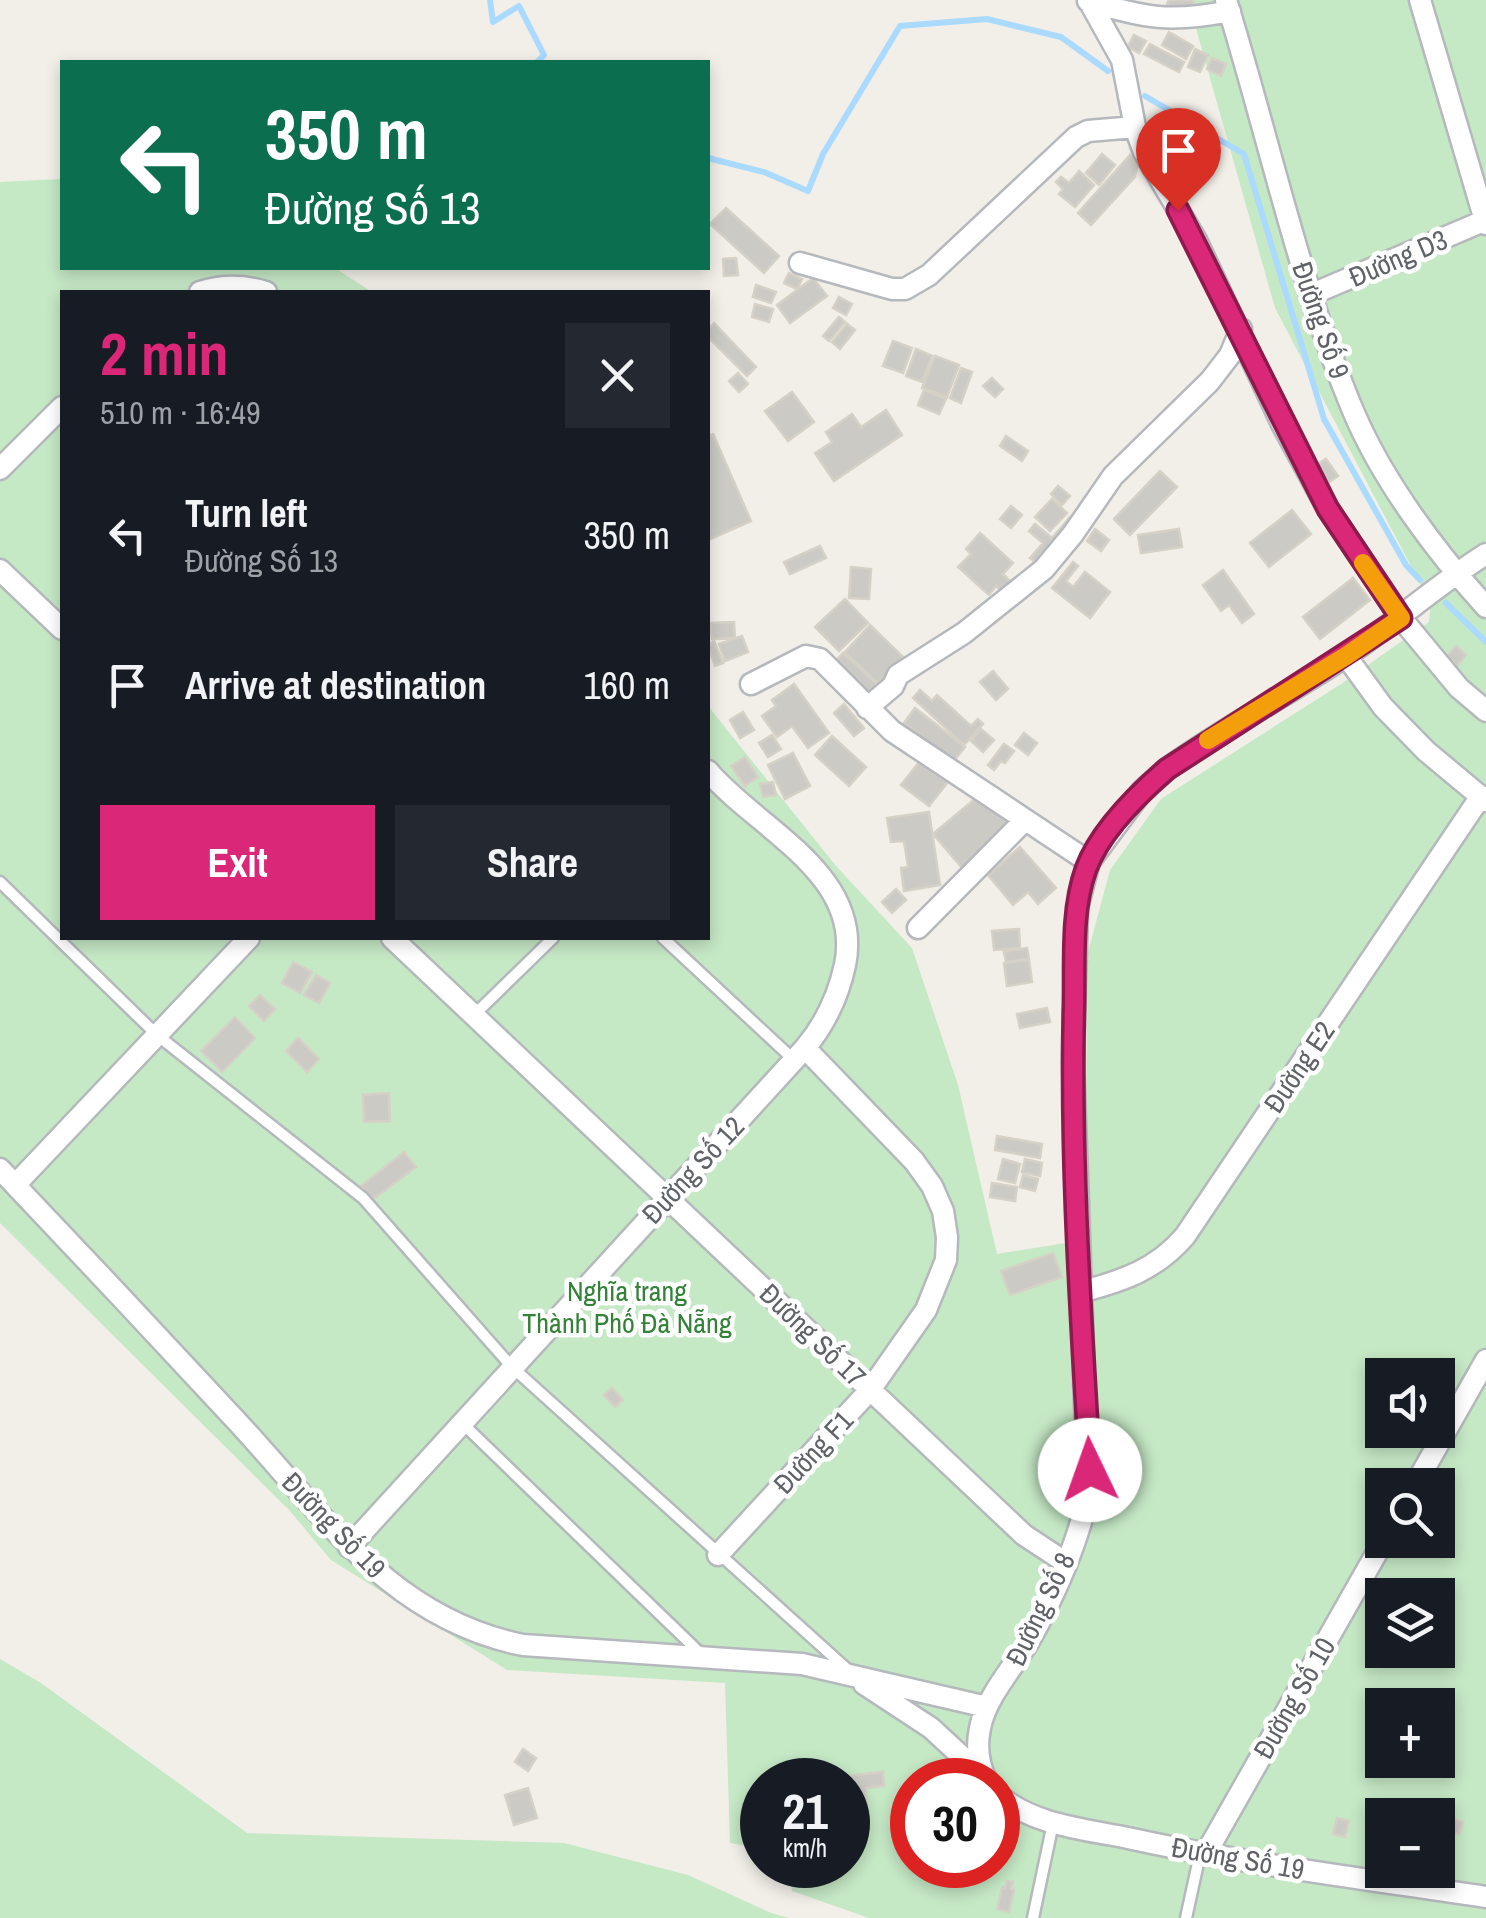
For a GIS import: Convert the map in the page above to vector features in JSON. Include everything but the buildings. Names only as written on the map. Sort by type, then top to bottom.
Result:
[{"type":"street","points":[[1420,0],[1486,222]]},
{"type":"street","points":[[1088,1],[1173,20],[1228,6]]},
{"type":"street","points":[[1088,1],[1122,60],[1144,152],[1196,240],[1282,424],[1328,509],[1401,618],[1459,688],[1486,711]]},
{"type":"street","name":"Đường Số 9","points":[[1228,6],[1322,289],[1354,414],[1372,448],[1455,573],[1486,607]]},
{"type":"street","points":[[800,262],[892,289],[905,289],[929,276],[1076,138],[1088,131],[1135,127]]},
{"type":"street","name":"Đường D3","points":[[1322,289],[1486,222]]},
{"type":"street","points":[[207,290],[260,290]]},
{"type":"street","points":[[867,708],[893,686],[898,675],[964,633],[1044,570],[1113,476],[1210,381],[1230,355],[1240,330]]},
{"type":"street","points":[[0,469],[60,408]]},
{"type":"street","name":"Đường Số 8","points":[[978,1758],[980,1724],[987,1707],[1031,1638],[1085,1511],[1090,1470],[1073,1061],[1077,908],[1089,862],[1142,790],[1167,769],[1346,656],[1486,554]]},
{"type":"street","points":[[0,570],[60,627]]},
{"type":"street","points":[[751,684],[806,656],[820,659],[892,731],[1089,862]]},
{"type":"street","points":[[1346,656],[1383,707],[1426,751],[1484,799]]},
{"type":"street","name":"Đường Số 12","points":[[349,1547],[820,1030],[840,984],[847,955],[847,929],[838,902],[822,876],[710,773]]},
{"type":"street","name":"Đường E2","points":[[1080,1292],[1144,1271],[1172,1252],[1484,799]]},
{"type":"street","points":[[918,928],[1025,820]]},
{"type":"street","points":[[16,1185],[247,940]]},
{"type":"street","name":"Đường Số 17","points":[[394,940],[1024,1534],[1065,1562]]},
{"type":"street","name":"Đường F1","points":[[718,1555],[870,1390],[926,1310],[946,1260],[943,1211],[932,1186],[914,1161],[799,1054]]},
{"type":"street","name":"Đường Số 19","points":[[0,1168],[245,1429],[349,1547],[386,1580],[457,1626],[523,1645],[802,1664],[987,1707]]},
{"type":"street","points":[[1425,1468],[1486,1360]]},
{"type":"street","name":"Đường Số 10","points":[[1202,1855],[1374,1558]]},
{"type":"street","name":"Đường Số 19","points":[[846,1672],[932,1728],[963,1758]]},
{"type":"street","name":"Đường Số 19","points":[[1020,1810],[1053,1822],[1202,1855],[1486,1897]]},
{"type":"lane","points":[[0,882],[157,1035],[362,1198],[512,1367],[846,1672]]},
{"type":"lane","points":[[474,1014],[551,940]]},
{"type":"lane","points":[[665,940],[799,1054]]},
{"type":"lane","points":[[462,1423],[704,1657]]},
{"type":"lane","points":[[1033,1918],[1053,1822]]},
{"type":"lane","points":[[1186,1918],[1202,1855]]},
{"type":"green space","name":"Nghĩa trang Thành Phố Đà Nẵng","points":[[1188,0],[1486,0],[1486,1918],[869,1918],[792,1891],[792,1888],[870,1888],[870,1758],[740,1758],[740,1845],[730,1843],[725,1683],[507,1670],[331,1560],[290,1511],[0,1223],[0,182],[60,179],[60,270],[338,270],[369,290],[60,290],[60,940],[710,940],[710,708],[836,866],[912,948],[958,1085],[997,1254],[1084,1240],[1088,952],[1110,870],[1161,799],[1341,684],[1429,622],[1431,604],[1275,308]]},
{"type":"green space","points":[[0,1659],[41,1683],[247,1833],[564,1843],[688,1875],[789,1918],[0,1918]]},
{"type":"waterway","points":[[490,0],[493,22],[519,6],[544,55],[539,60]]},
{"type":"waterway","points":[[710,158],[764,172],[808,191],[823,154],[900,26],[987,19],[1061,37],[1108,71]]},
{"type":"waterway","points":[[1145,96],[1244,154],[1324,419],[1406,565],[1420,580]]},
{"type":"waterway","points":[[1446,603],[1486,642]]},
{"type":"slow traffic","points":[[1208,740],[1401,618],[1363,563]]},
{"type":"route","points":[[1090,1470],[1073,1061],[1077,908],[1084,874],[1112,827],[1142,790],[1167,769],[1401,618],[1328,509],[1282,424],[1240,330],[1178,210]]}]
